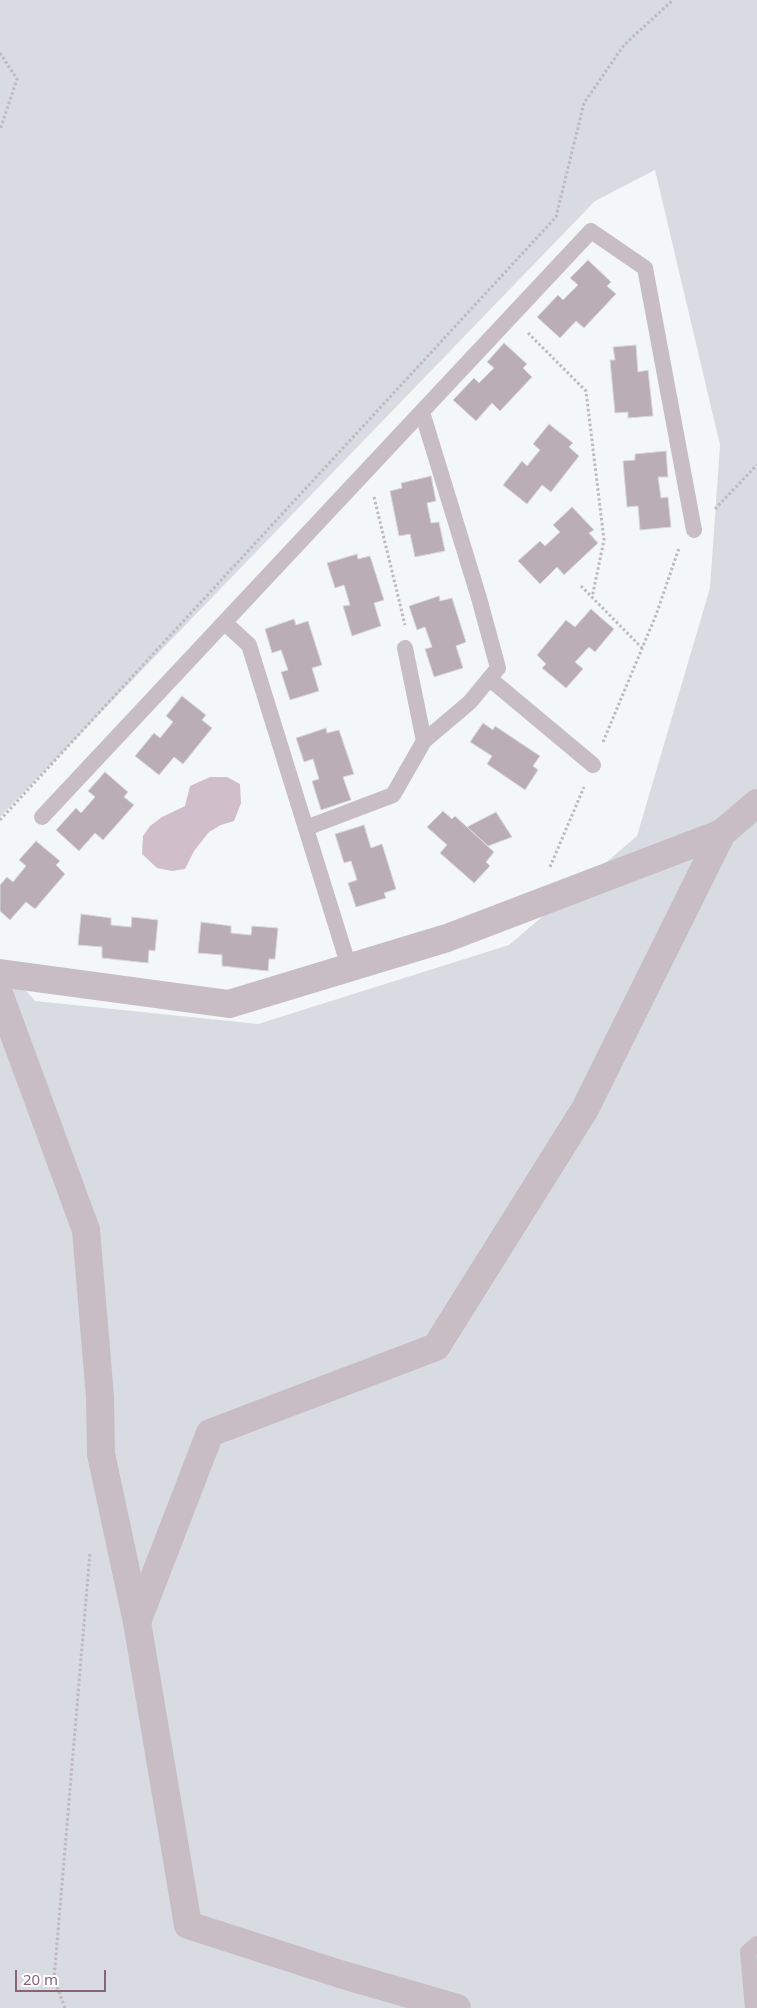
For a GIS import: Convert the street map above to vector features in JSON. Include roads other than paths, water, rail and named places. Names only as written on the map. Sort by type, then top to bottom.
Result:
[{"type":"street","points":[[0,973],[229,1004],[447,938],[722,833],[757,803]]},
{"type":"street","points":[[137,1622],[210,1432],[436,1347],[584,1109],[722,833]]},
{"type":"street","points":[[0,996],[86,1230],[100,1397],[101,1454],[137,1622],[188,1925],[340,1974],[457,2008]]},
{"type":"lane","points":[[42,817],[591,231],[645,268],[694,530]]},
{"type":"lane","points":[[306,828],[393,795],[424,741],[470,702],[498,668],[422,412]]},
{"type":"lane","points":[[225,623],[249,645],[349,967]]},
{"type":"lane","points":[[404,648],[424,741]]},
{"type":"lane","points":[[490,679],[593,765]]},
{"type":"lane","points":[[753,2008],[748,1952],[757,1944]]}]
